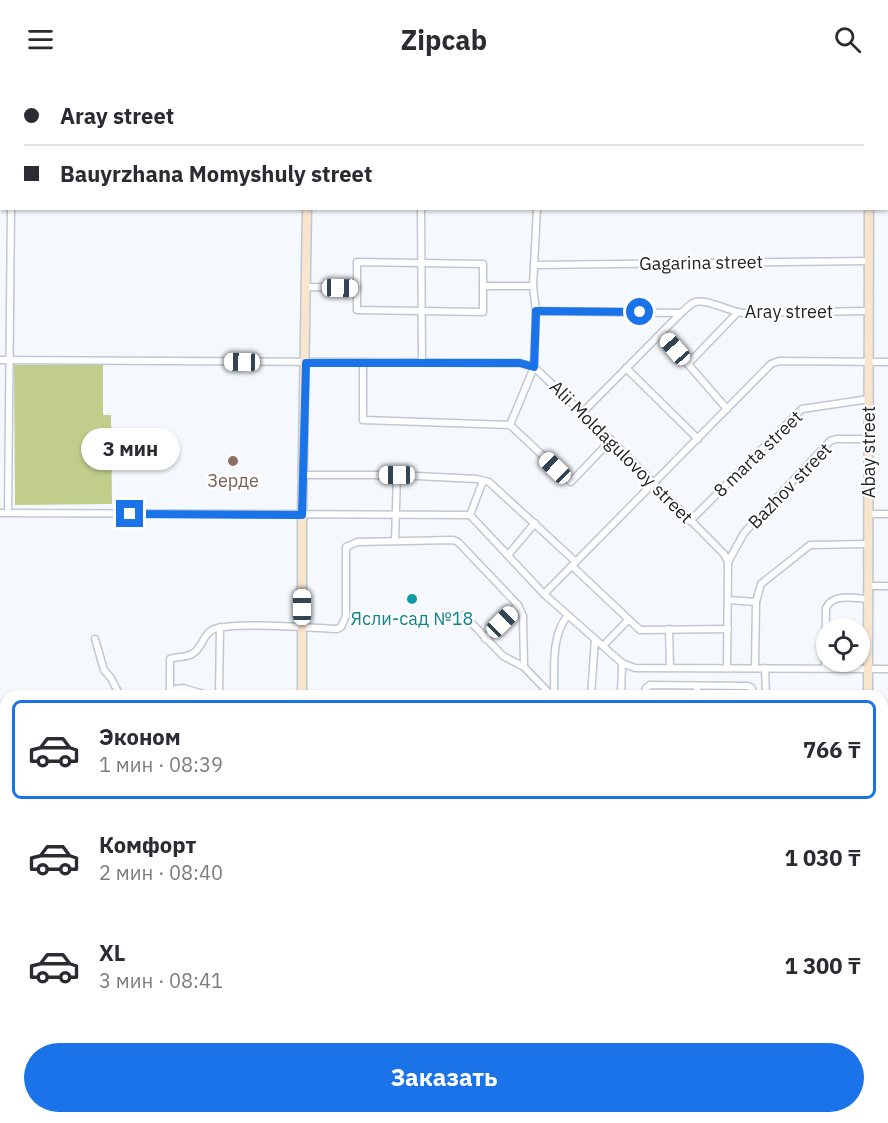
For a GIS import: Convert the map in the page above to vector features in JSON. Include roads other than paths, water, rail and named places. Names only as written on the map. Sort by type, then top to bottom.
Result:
[{"type":"street","points":[[8,513],[11,210]]},
{"type":"street","points":[[302,690],[302,515],[307,210]]},
{"type":"street","points":[[421,210],[422,361]]},
{"type":"street","points":[[510,425],[534,367],[536,311],[534,265],[537,210]]},
{"type":"street","name":"Abay street","points":[[868,618],[869,210]]},
{"type":"street","name":"Gagarina street","points":[[534,265],[868,261]]},
{"type":"street","points":[[357,262],[483,264],[483,286],[483,312],[357,310],[357,262]]},
{"type":"street","points":[[483,286],[534,286]]},
{"type":"street","points":[[306,287],[357,288]]},
{"type":"street","name":"Aray street","points":[[536,311],[681,313],[694,302],[703,301],[738,312],[868,311]]},
{"type":"street","points":[[688,364],[738,312]]},
{"type":"street","points":[[583,412],[681,313]]},
{"type":"street","points":[[661,333],[727,409]]},
{"type":"street","name":"Alii Moldagulovoy street","points":[[0,360],[520,363],[534,367],[583,412],[724,554],[729,562]]},
{"type":"street","points":[[544,594],[771,364],[779,361],[888,362]]},
{"type":"street","points":[[363,362],[363,420],[510,425],[571,482],[611,440]]},
{"type":"street","points":[[626,368],[698,439]]},
{"type":"street","name":"8 marta street","points":[[690,520],[802,409],[869,399]]},
{"type":"street","name":"Bazhov street","points":[[729,562],[744,533],[830,441],[869,439]]},
{"type":"street","points":[[303,475],[397,475],[489,482],[535,523],[640,630],[728,629]]},
{"type":"street","points":[[395,541],[397,475]]},
{"type":"street","points":[[470,516],[483,481]]},
{"type":"street","points":[[0,513],[470,516],[544,594],[622,663],[635,668],[816,668]]},
{"type":"street","points":[[869,514],[888,514]]},
{"type":"street","points":[[508,555],[535,523]]},
{"type":"street","points":[[190,690],[183,688],[170,690],[169,662],[172,657],[194,654],[202,639],[220,627],[341,627],[345,622],[346,547],[357,542],[453,540],[458,542],[518,605],[523,616],[524,667]]},
{"type":"street","points":[[755,668],[756,602],[761,584],[810,546],[868,544]]},
{"type":"street","points":[[728,668],[729,562]]},
{"type":"street","points":[[868,586],[888,586]]},
{"type":"street","points":[[826,618],[829,601],[835,598],[868,598]]},
{"type":"street","points":[[728,600],[756,602]]},
{"type":"street","points":[[485,639],[518,605]]},
{"type":"street","points":[[464,615],[503,656],[524,667],[547,690]]},
{"type":"street","points":[[553,690],[558,629],[568,615]]},
{"type":"street","points":[[603,646],[628,620]]},
{"type":"street","points":[[219,690],[220,627]]},
{"type":"street","points":[[669,630],[670,668]]},
{"type":"street","points":[[95,639],[104,670],[117,690]]},
{"type":"street","points":[[591,690],[595,639]]},
{"type":"street","points":[[621,690],[622,663]]},
{"type":"street","points":[[765,668],[766,690]]},
{"type":"street","points":[[870,669],[888,669]]},
{"type":"street","name":"Abay street","points":[[868,672],[868,690]]},
{"type":"street","points":[[645,690],[650,686],[748,686],[752,690]]},
{"type":"place","name":"Зерде","points":[[233,461]]},
{"type":"place","name":"Ясли-сад №18","points":[[412,599]]}]
